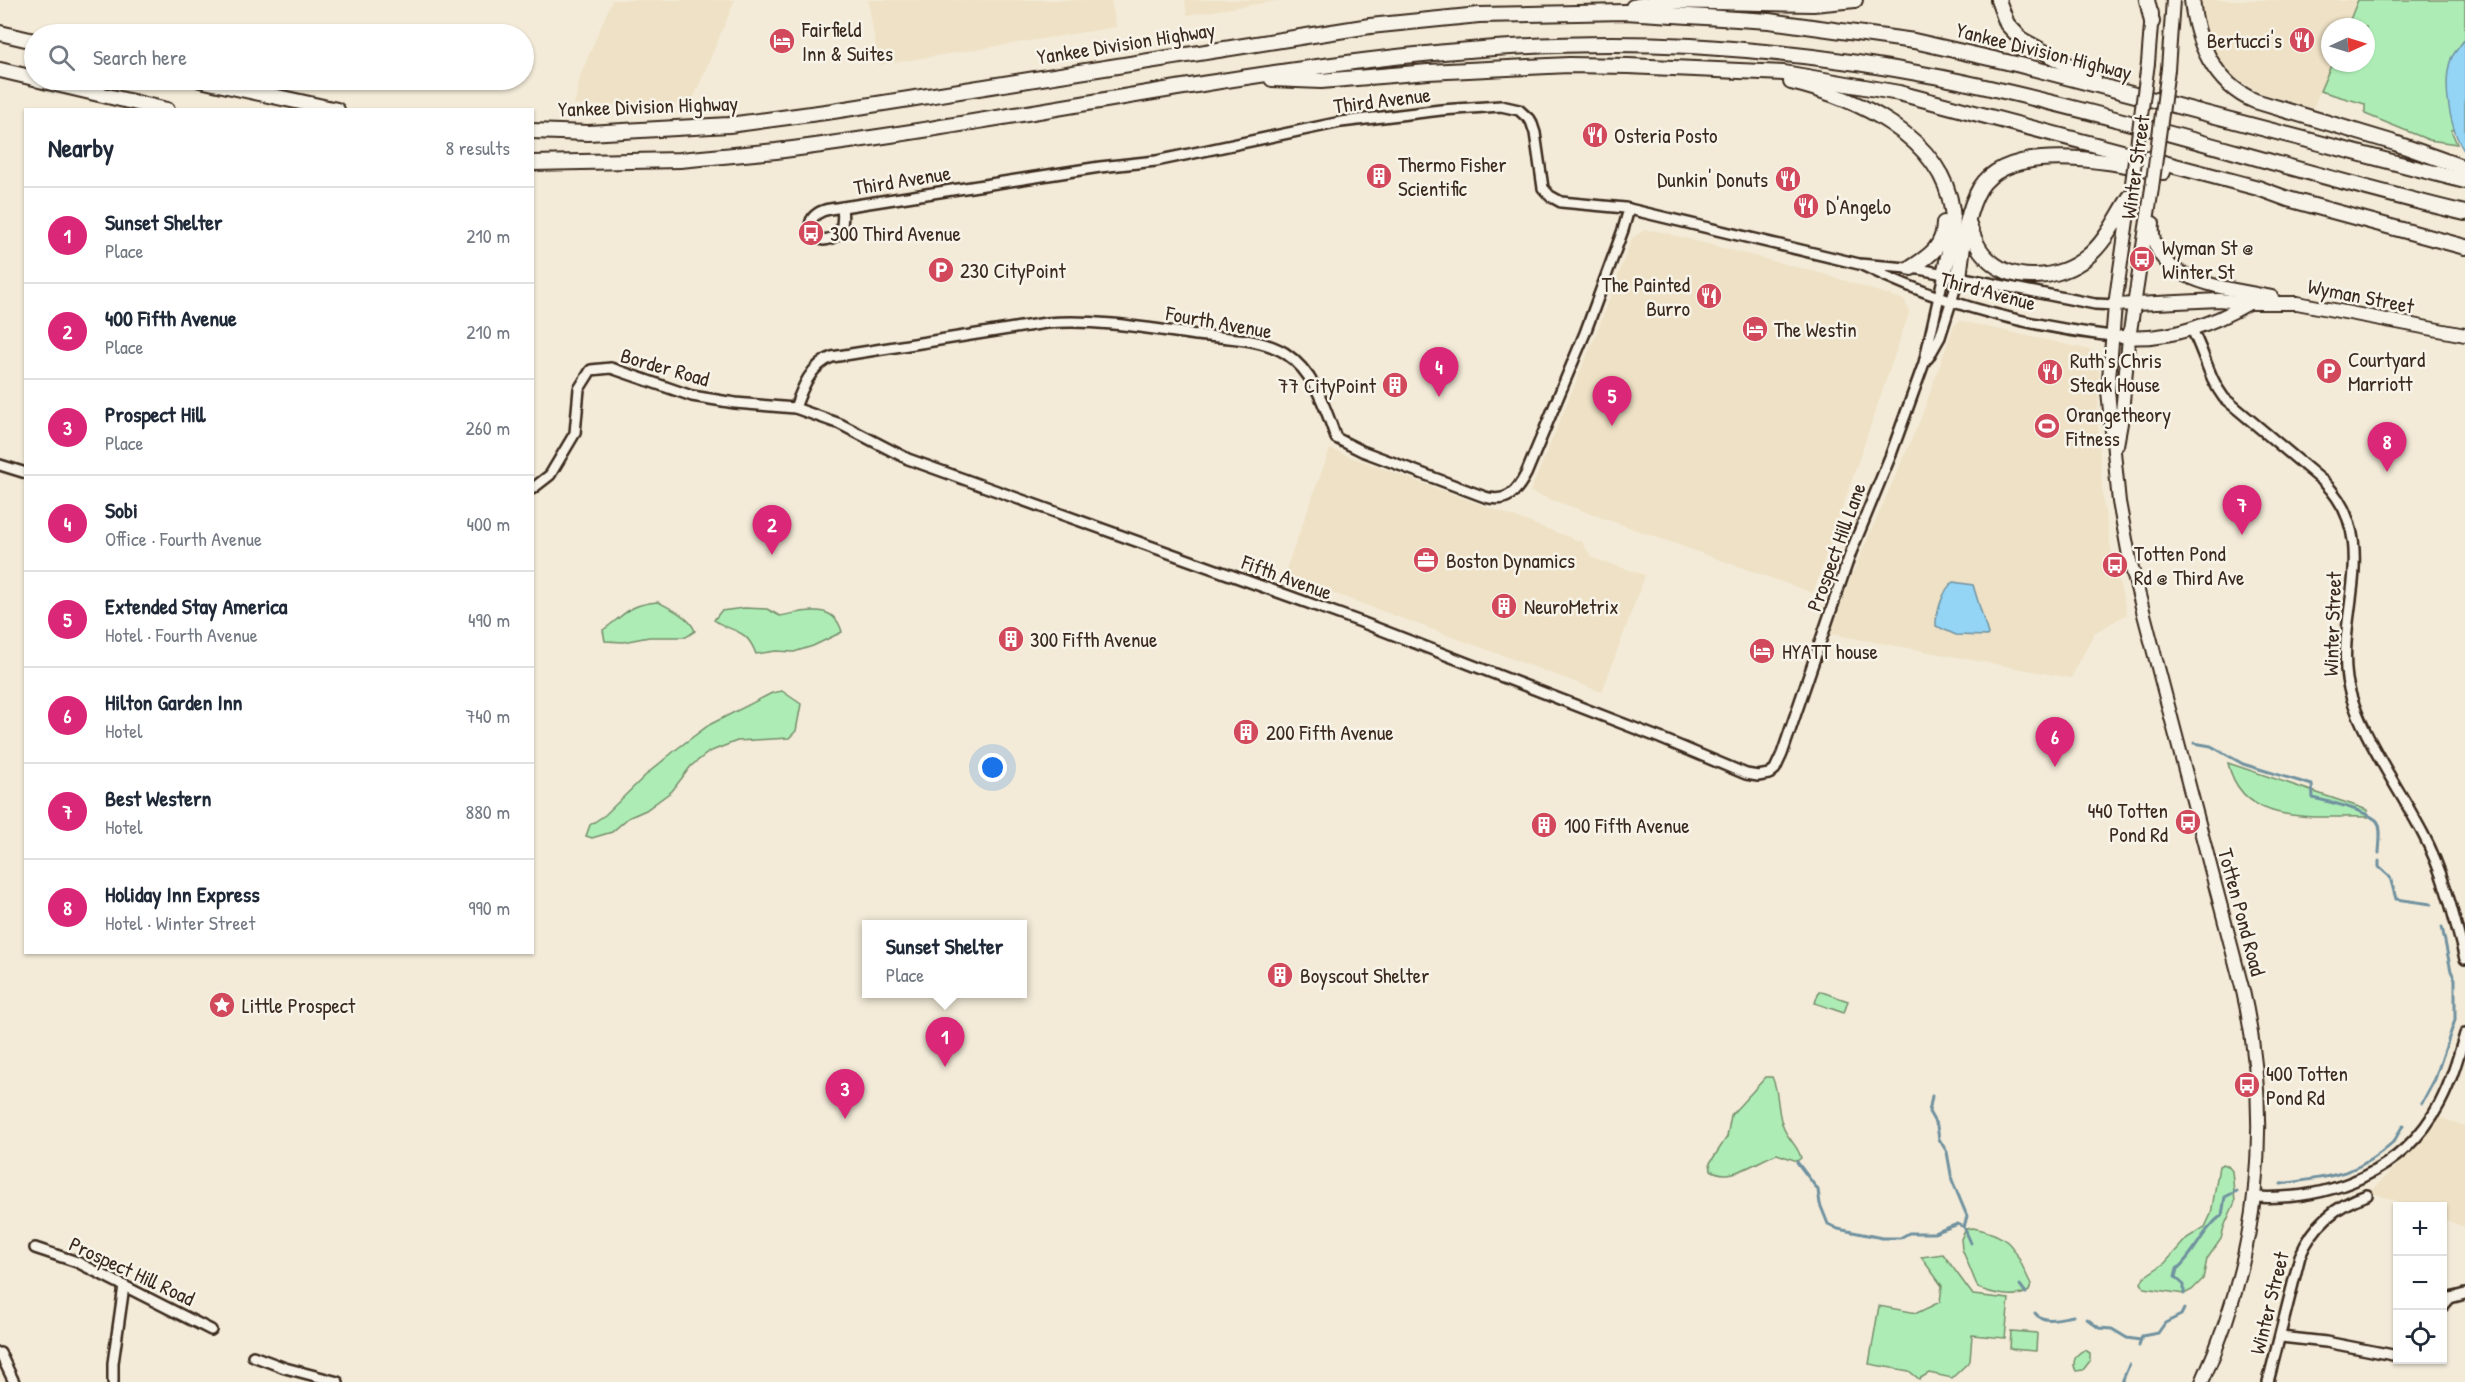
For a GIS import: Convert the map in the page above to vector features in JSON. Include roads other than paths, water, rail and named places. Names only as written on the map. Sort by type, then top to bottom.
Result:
[{"type":"highway","points":[[1602,12],[1666,1],[1813,3],[1855,0]]},
{"type":"highway","points":[[1998,0],[2007,24],[2022,40],[2108,88]]},
{"type":"highway","points":[[2147,0],[2152,22]]},
{"type":"highway","points":[[2192,0],[2197,30],[2211,62],[2227,83],[2240,94],[2395,143],[2465,168]]},
{"type":"highway","name":"Yankee Division Highway","points":[[534,131],[612,132],[729,126],[1370,26],[1479,15],[1602,12],[1734,17],[1869,33],[1973,54],[2465,181]]},
{"type":"highway","points":[[0,33],[24,39]]},
{"type":"highway","points":[[534,163],[669,161],[776,151],[1243,77],[1409,54],[1550,44],[1668,45],[1797,55],[1880,66],[1996,90],[2465,213]]},
{"type":"highway","points":[[1243,77],[1321,81],[1428,72],[1569,65],[1637,66],[1813,77],[1899,93],[2258,188],[2288,199]]},
{"type":"highway","points":[[0,70],[24,76]]},
{"type":"highway","points":[[1751,73],[1812,87],[1853,103],[1899,130],[1924,152],[1939,174],[1951,204],[1953,226],[1944,274]]},
{"type":"highway","points":[[82,90],[158,108]]},
{"type":"highway","points":[[246,90],[328,108]]},
{"type":"highway","points":[[1911,268],[1936,249],[1944,228],[1941,198],[1924,152]]},
{"type":"highway","points":[[1959,277],[1968,223],[1975,198],[1988,178],[2008,165],[2035,160],[2081,160],[2120,164],[2180,175],[2288,199],[2465,247]]},
{"type":"highway","points":[[1968,223],[1980,250],[1996,266],[2021,276],[2050,275],[2072,267],[2090,254],[2104,238],[2131,190]]},
{"type":"main road","name":"Winter Street","points":[[2112,336],[2148,63],[2153,0]]},
{"type":"main road","name":"Winter Street","points":[[2128,338],[2155,189],[2155,165],[2168,69],[2173,0]]},
{"type":"main road","points":[[2155,189],[2153,240],[2160,255],[2173,268],[2196,280],[2297,303]]},
{"type":"main road","name":"Wyman Street","points":[[2115,305],[2219,300],[2249,303],[2297,303],[2465,335]]},
{"type":"main road","name":"Wyman Street","points":[[2112,336],[2160,337],[2191,328],[2249,303]]},
{"type":"main road","name":"Totten Pond Road","points":[[2112,336],[2108,406],[2127,549],[2237,968],[2251,1031],[2257,1072],[2259,1118],[2254,1197],[2246,1249],[2233,1302],[2202,1382]]},
{"type":"main road","name":"Totten Pond Road","points":[[2115,452],[2121,423],[2128,338]]},
{"type":"street","name":"Third Avenue","points":[[842,207],[1100,167],[1163,160],[1341,122],[1495,106],[1519,110],[1531,121],[1535,133],[1541,181],[1550,196],[1568,204],[1629,209],[1859,264],[1911,268],[2115,305]]},
{"type":"street","name":"Fourth Avenue","points":[[795,408],[809,376],[820,364],[832,357],[1046,323],[1073,321],[1138,327],[1254,343],[1286,354],[1320,394],[1336,438],[1362,451],[1485,497],[1503,499],[1515,492],[1526,474],[1585,333],[1629,209]]},
{"type":"street","name":"Third Avenue","points":[[1859,264],[1902,284],[1994,315],[2112,336]]},
{"type":"street","name":"Prospect Hill Lane","points":[[1766,775],[1775,769],[1782,754],[1855,543],[1893,449],[1924,363],[1944,274]]},
{"type":"street","name":"Prospect Hill Lane","points":[[1924,363],[1938,342],[1959,277]]},
{"type":"street","name":"Winter Street","points":[[2191,328],[2198,340],[2213,383],[2224,398],[2324,482],[2337,496],[2347,515],[2354,534],[2355,552],[2346,655],[2346,672],[2352,698],[2360,720],[2428,845],[2445,889],[2465,960]]},
{"type":"street","name":"Border Road","points":[[534,487],[550,475],[575,433],[579,389],[591,370],[611,368],[692,396],[735,403],[795,408]]},
{"type":"street","name":"Fifth Avenue","points":[[795,408],[840,424],[908,459],[1361,622],[1670,742],[1746,774],[1766,775]]},
{"type":"street","points":[[0,465],[24,472]]},
{"type":"street","points":[[2254,1197],[2293,1197],[2318,1193],[2365,1176],[2395,1158],[2416,1137],[2439,1104],[2465,1034]]},
{"type":"street","name":"Winter Street","points":[[2268,1382],[2300,1256],[2307,1240],[2334,1211],[2351,1200],[2367,1195]]},
{"type":"street","name":"Prospect Hill Road","points":[[35,1248],[77,1262],[211,1330]]},
{"type":"street","points":[[113,1382],[124,1286]]},
{"type":"street","points":[[2447,1302],[2465,1294]]},
{"type":"street","points":[[2281,1337],[2326,1342],[2393,1355]]},
{"type":"street","points":[[0,1353],[14,1382]]},
{"type":"street","points":[[253,1356],[285,1368],[338,1382]]},
{"type":"water","points":[[2465,39],[2465,152],[2455,132],[2449,107],[2447,81],[2451,59]]},
{"type":"water","points":[[1953,582],[1973,585],[1987,636],[1956,635],[1936,626],[1941,602],[1946,590]]},
{"type":"waterway","points":[[2194,743],[2211,746],[2243,764],[2312,785],[2313,798],[2346,806],[2370,816],[2376,820],[2379,827],[2379,853]]},
{"type":"waterway","points":[[2379,861],[2379,867],[2390,877],[2396,899],[2431,904]]},
{"type":"waterway","points":[[2422,1103],[2435,1079],[2455,1020],[2455,979],[2451,971],[2442,927]]},
{"type":"waterway","points":[[1932,1096],[1929,1112],[1937,1126],[1939,1139],[1947,1152],[1952,1180],[1967,1216],[1964,1227]]},
{"type":"waterway","points":[[2281,1184],[2341,1174],[2366,1163],[2393,1142],[2403,1126]]},
{"type":"waterway","points":[[1797,1162],[1818,1190],[1820,1204],[1828,1224],[1838,1229],[1882,1238],[1900,1238],[1909,1233],[1934,1233],[1958,1224],[1964,1227],[1971,1243]]},
{"type":"waterway","points":[[2184,1294],[2184,1285],[2175,1277],[2177,1269],[2222,1215],[2225,1197],[2237,1191]]},
{"type":"waterway","points":[[2020,1285],[2026,1293]]},
{"type":"waterway","points":[[2139,1346],[2142,1336],[2158,1333],[2165,1323],[2181,1315],[2184,1309]]},
{"type":"waterway","points":[[2035,1313],[2047,1319],[2073,1316]]},
{"type":"waterway","points":[[2087,1319],[2099,1328],[2112,1329],[2127,1338],[2140,1340]]},
{"type":"waterway","points":[[2122,1382],[2129,1365]]},
{"type":"place","name":"Bertucci's","points":[[2302,40]]},
{"type":"place","name":"Fairfield Inn & Suites","points":[[782,41]]},
{"type":"place","name":"Osteria Posto","points":[[1595,135]]},
{"type":"place","name":"Thermo Fisher Scientific","points":[[1379,176]]},
{"type":"place","name":"Dunkin' Donuts","points":[[1788,179]]},
{"type":"place","name":"D'Angelo","points":[[1806,206]]},
{"type":"place","name":"300 Third Avenue","points":[[811,233]]},
{"type":"place","name":"Wyman St @ Winter St","points":[[2142,259]]},
{"type":"place","name":"230 CityPoint","points":[[941,270]]},
{"type":"place","name":"The Painted Burro","points":[[1709,296]]},
{"type":"place","name":"The Westin","points":[[1755,329]]},
{"type":"place","name":"Courtyard Marriott","points":[[2329,371]]},
{"type":"place","name":"Ruth's Chris Steak House","points":[[2050,372]]},
{"type":"place","name":"77 CityPoint","points":[[1395,385]]},
{"type":"place","name":"Sobi","points":[[1439,397]]},
{"type":"place","name":"Extended Stay America","points":[[1612,426]]},
{"type":"place","name":"Orangetheory Fitness","points":[[2047,426]]},
{"type":"place","name":"Holiday Inn Express","points":[[2387,472]]},
{"type":"place","name":"Best Western","points":[[2242,535]]},
{"type":"place","name":"400 Fifth Avenue","points":[[772,555]]},
{"type":"place","name":"Boston Dynamics","points":[[1426,560]]},
{"type":"place","name":"Totten Pond Rd @ Third Ave","points":[[2115,565]]},
{"type":"place","name":"NeuroMetrix","points":[[1504,606]]},
{"type":"place","name":"300 Fifth Avenue","points":[[1011,639]]},
{"type":"place","name":"HYATT house","points":[[1762,651]]},
{"type":"place","name":"200 Fifth Avenue","points":[[1246,732]]},
{"type":"place","name":"Hilton Garden Inn","points":[[2055,767]]},
{"type":"place","name":"440 Totten Pond Rd","points":[[2188,822]]},
{"type":"place","name":"100 Fifth Avenue","points":[[1544,825]]},
{"type":"place","name":"Boyscout Shelter","points":[[1280,975]]},
{"type":"place","name":"Little Prospect","points":[[222,1005]]},
{"type":"place","name":"Sunset Shelter","points":[[945,1067]]},
{"type":"place","name":"400 Totten Pond Rd","points":[[2247,1085]]},
{"type":"place","name":"Prospect Hill","points":[[845,1119]]}]
